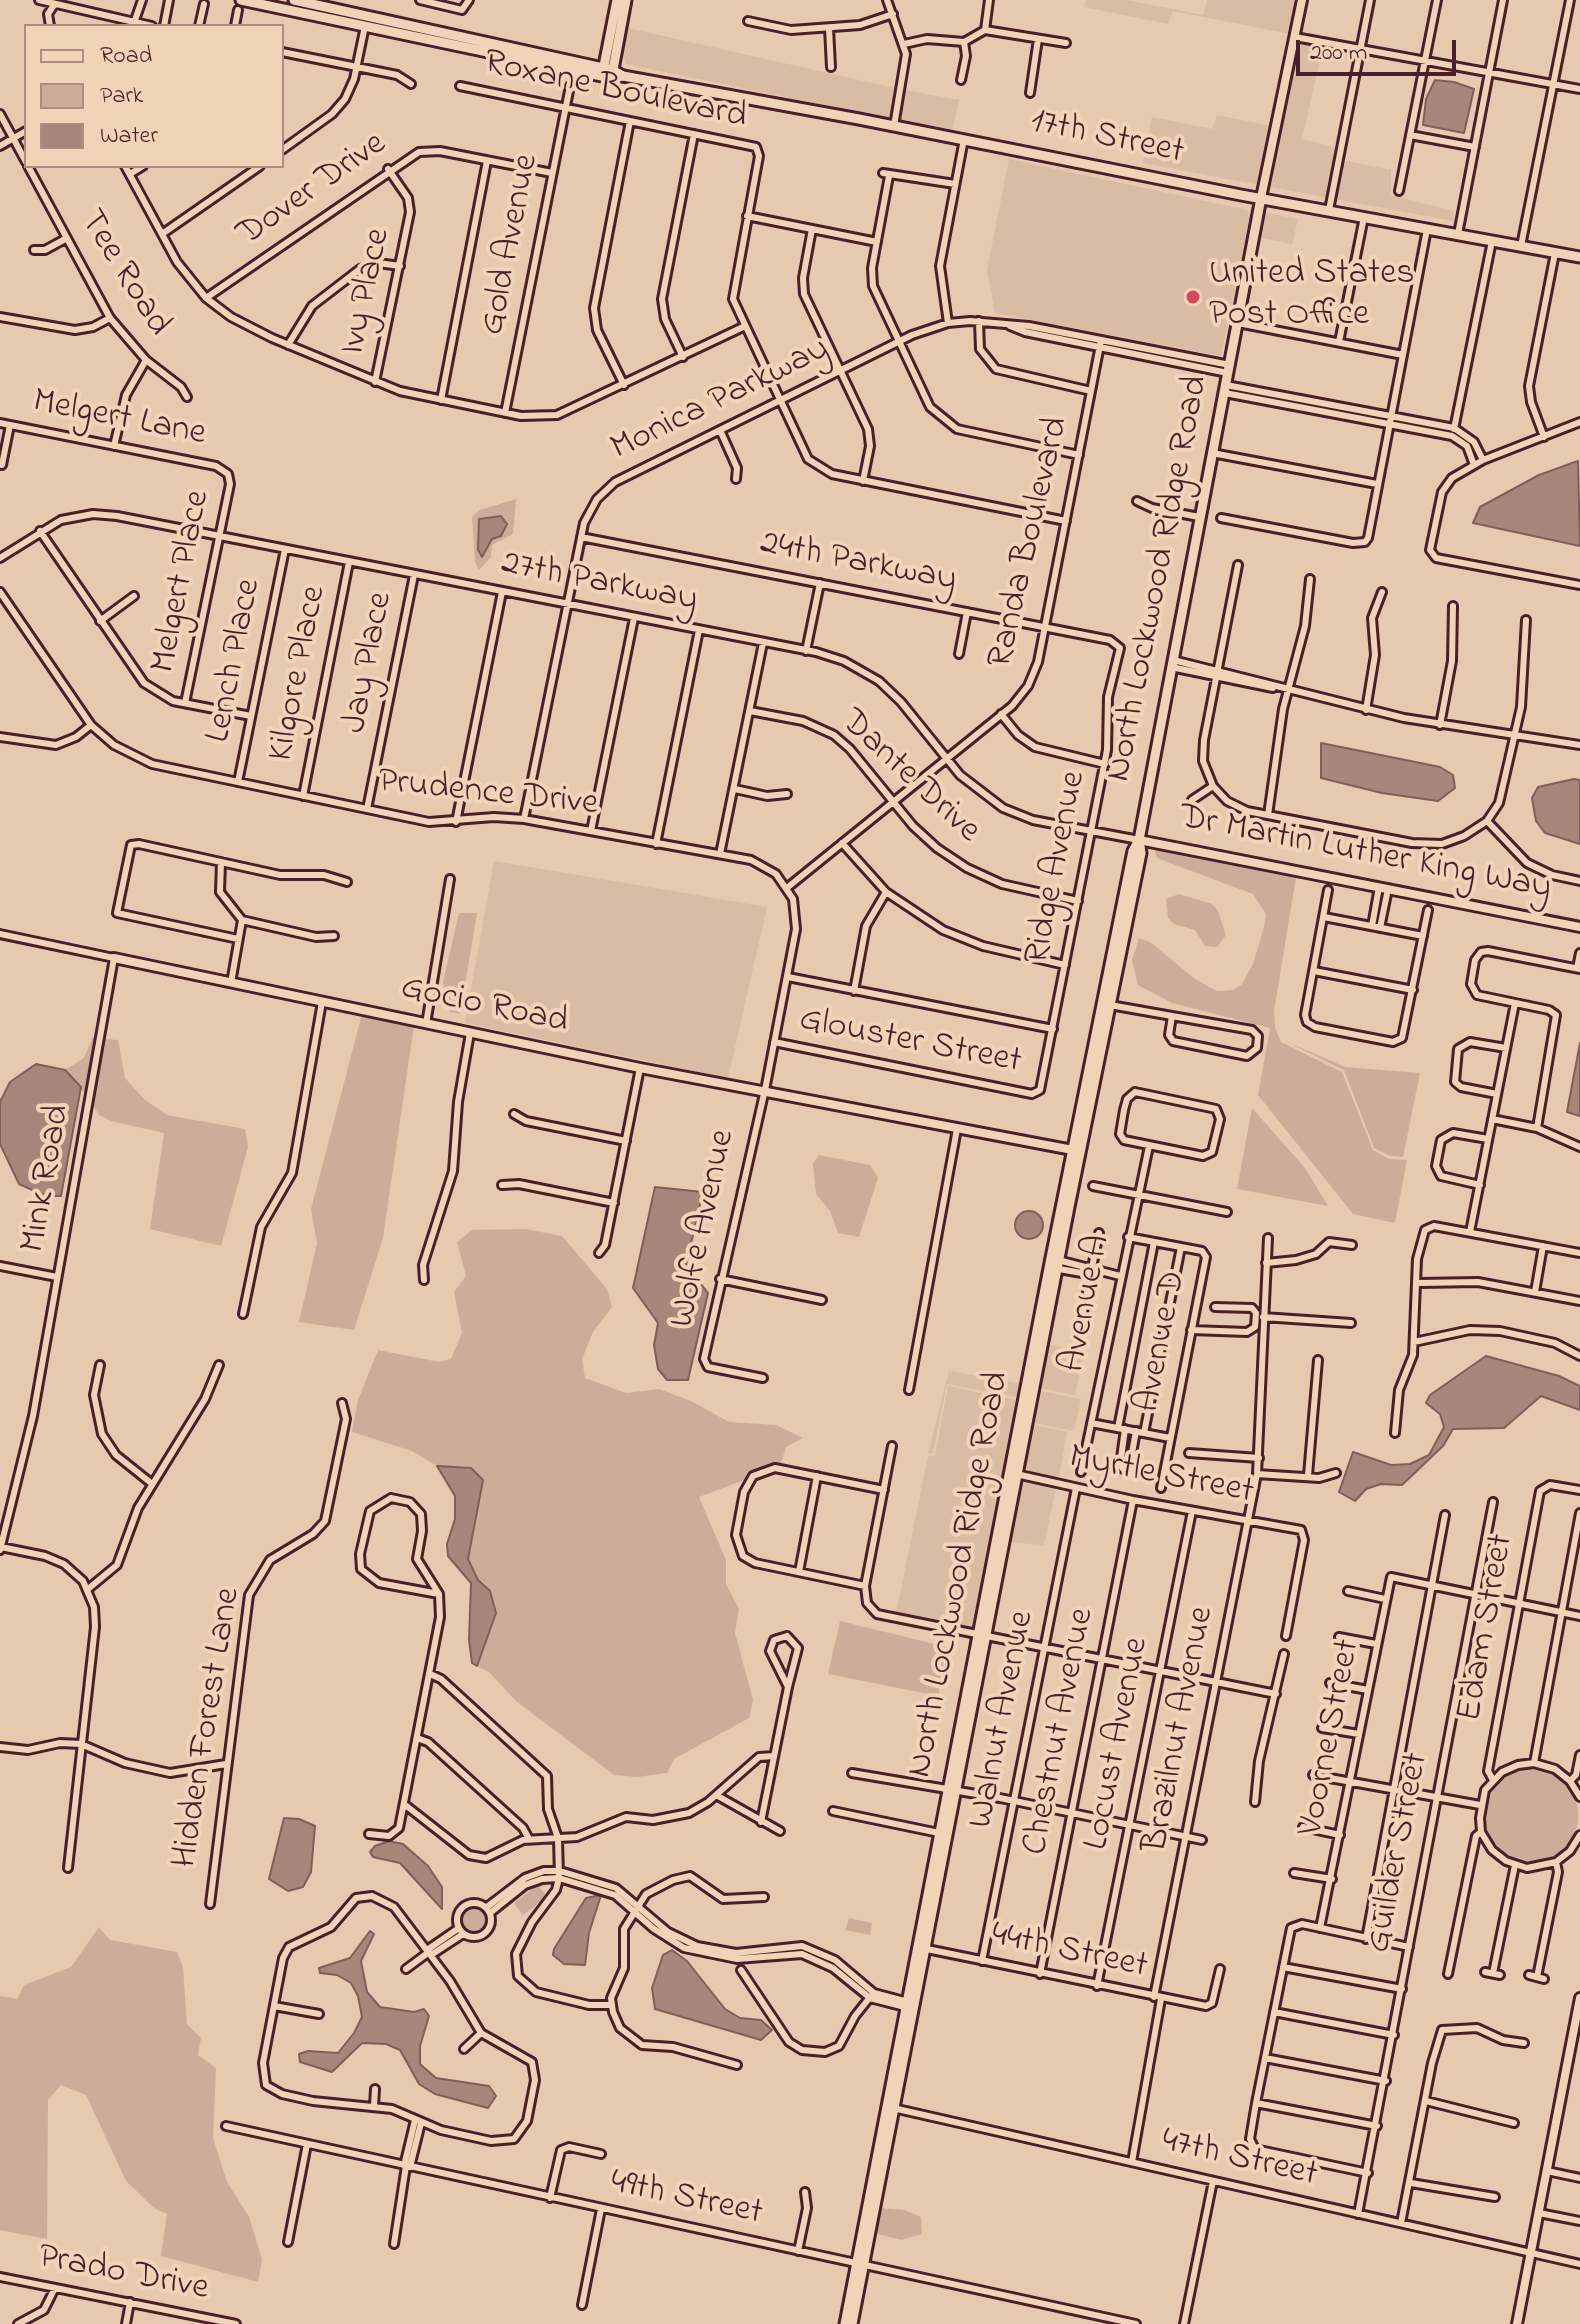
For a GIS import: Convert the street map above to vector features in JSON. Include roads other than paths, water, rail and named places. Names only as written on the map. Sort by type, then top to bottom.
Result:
[{"type":"main road","name":"17th Street","points":[[294,0],[366,20],[607,73],[1580,257]]},
{"type":"main road","points":[[607,73],[617,0]]},
{"type":"main road","points":[[607,73],[626,0]]},
{"type":"main road","name":"17th Street","points":[[240,5],[366,20]]},
{"type":"main road","name":"North Lockwood Ridge Road","points":[[845,2324],[891,2108],[1261,198]]},
{"type":"main road","name":"North Lockwood Ridge Road","points":[[1056,1263],[1058,1222],[1077,1150]]},
{"type":"main road","name":"North Lockwood Ridge Road","points":[[921,1948],[939,1833],[951,1790]]},
{"type":"main road","name":"North Lockwood Ridge Road","points":[[852,2324],[860,2264]]},
{"type":"street","points":[[39,0],[135,21],[140,0]]},
{"type":"street","points":[[164,24],[169,0]]},
{"type":"street","points":[[420,0],[462,10],[469,0]]},
{"type":"street","points":[[887,0],[904,44],[906,65],[894,126]]},
{"type":"street","points":[[985,30],[989,0]]},
{"type":"street","name":"North Lockwood Ridge Road","points":[[1261,198],[1302,0]]},
{"type":"street","points":[[1329,210],[1370,0]]},
{"type":"street","points":[[1399,191],[1437,0]]},
{"type":"street","points":[[1458,234],[1503,0]]},
{"type":"street","points":[[1521,246],[1570,0]]},
{"type":"street","points":[[199,24],[204,4]]},
{"type":"street","points":[[50,24],[48,14],[54,5]]},
{"type":"street","points":[[748,21],[791,30],[860,25],[893,14]]},
{"type":"street","points":[[284,149],[337,110],[351,88],[366,20]]},
{"type":"street","points":[[829,28],[831,67]]},
{"type":"street","points":[[904,44],[927,39],[964,42],[985,30],[1066,43]]},
{"type":"street","points":[[1295,37],[1580,89]]},
{"type":"street","points":[[1030,93],[1038,39]]},
{"type":"street","points":[[961,80],[966,56],[964,42]]},
{"type":"street","points":[[284,52],[397,75],[411,84]]},
{"type":"street","name":"Roxane Boulevard","points":[[460,86],[753,145],[758,150],[747,216]]},
{"type":"street","name":"Gold Avenue","points":[[505,413],[570,86]]},
{"type":"street","name":"Tee Road","points":[[0,114],[24,158]]},
{"type":"street","points":[[624,385],[597,330],[594,308],[630,121]]},
{"type":"street","points":[[0,146],[24,132]]},
{"type":"street","points":[[683,357],[665,319],[662,299],[694,134]]},
{"type":"street","points":[[1410,135],[1475,147]]},
{"type":"street","points":[[948,323],[940,266],[964,139]]},
{"type":"street","name":"Dover Drive","points":[[206,298],[410,155],[428,150],[552,173]]},
{"type":"street","points":[[441,400],[487,161]]},
{"type":"street","name":"Tee Road","points":[[29,168],[110,318],[146,360],[181,387],[187,397]]},
{"type":"street","points":[[126,168],[184,273],[206,298],[231,317],[375,382],[441,400],[533,417],[557,415],[743,327]]},
{"type":"street","points":[[130,174],[140,168]]},
{"type":"street","points":[[162,234],[257,168]]},
{"type":"street","name":"Ivy Place","points":[[375,382],[410,208],[388,169]]},
{"type":"street","points":[[955,184],[899,174],[886,175],[873,286],[898,342],[930,407],[949,425],[966,432],[1079,455]]},
{"type":"street","points":[[877,242],[747,216],[733,290],[736,311],[813,464],[828,473],[863,481],[1066,521]]},
{"type":"street","points":[[1339,342],[1364,217]]},
{"type":"street","points":[[812,229],[803,278],[804,294],[869,436],[863,481]]},
{"type":"street","points":[[1221,518],[1359,544],[1368,538],[1427,229]]},
{"type":"street","points":[[34,250],[45,250],[67,238]]},
{"type":"street","points":[[1453,432],[1492,241]]},
{"type":"street","points":[[1544,437],[1531,402],[1529,386],[1555,253]]},
{"type":"street","points":[[288,345],[312,306],[360,269],[378,263],[400,266]]},
{"type":"street","points":[[0,317],[75,330],[93,327],[110,318]]},
{"type":"street","points":[[979,321],[980,349],[996,369],[1091,391]]},
{"type":"street","name":"Monica Parkway","points":[[524,819],[581,537],[592,505],[608,487],[898,342],[948,323],[1003,323],[1229,369]]},
{"type":"street","points":[[1238,323],[1403,355]]},
{"type":"street","name":"Randa Boulevard","points":[[788,887],[1001,714],[1030,682],[1066,521],[1100,344]]},
{"type":"street","points":[[114,446],[122,405],[146,360]]},
{"type":"street","points":[[1226,389],[1453,432],[1474,442],[1483,460]]},
{"type":"street","points":[[1580,422],[1483,460],[1456,475],[1444,489],[1431,554],[1436,558],[1580,585]]},
{"type":"street","name":"Melgert Lane","points":[[0,423],[216,466],[226,472]]},
{"type":"street","points":[[2,465],[10,425]]},
{"type":"street","points":[[720,430],[737,468],[736,479]]},
{"type":"street","points":[[1453,432],[1467,446],[1474,465]]},
{"type":"street","points":[[1211,453],[1377,484]]},
{"type":"street","name":"Melgert Place","points":[[185,703],[230,484],[226,472]]},
{"type":"street","points":[[1137,501],[1152,508],[1199,517]]},
{"type":"street","name":"27th Parkway","points":[[0,558],[61,520],[100,514],[806,651],[844,661],[879,681],[901,702],[973,788],[1003,808],[1033,820],[1139,840]]},
{"type":"street","points":[[40,531],[144,683],[163,696],[185,703],[251,716]]},
{"type":"street","name":"24th Parkway","points":[[581,537],[1110,640],[1120,648]]},
{"type":"street","name":"Lench Place","points":[[238,782],[285,549]]},
{"type":"street","name":"Kilgore Place","points":[[303,796],[349,562]]},
{"type":"street","points":[[1238,565],[1202,751],[1213,786],[1235,806],[1395,840],[1442,844],[1464,836],[1487,821],[1503,794],[1515,737],[1525,680],[1526,620]]},
{"type":"street","name":"Jay Place","points":[[367,809],[414,575]]},
{"type":"street","points":[[1268,815],[1284,690],[1305,626],[1310,579]]},
{"type":"street","points":[[806,651],[820,583]]},
{"type":"street","name":"Prudence Drive","points":[[0,592],[91,725],[114,745],[143,761],[429,822],[494,817],[524,819],[720,854],[762,864],[788,887]]},
{"type":"street","points":[[456,822],[502,592]]},
{"type":"street","points":[[1366,710],[1375,650],[1372,612],[1382,592]]},
{"type":"street","points":[[100,621],[134,596]]},
{"type":"street","points":[[1440,725],[1452,661],[1453,606]]},
{"type":"street","points":[[959,654],[967,612]]},
{"type":"street","points":[[591,831],[634,618]]},
{"type":"street","points":[[656,844],[699,630]]},
{"type":"street","points":[[720,854],[763,643]]},
{"type":"street","name":"Ridge Avenue","points":[[1035,1094],[1041,1089],[1105,764],[1108,697],[1120,648]]},
{"type":"street","points":[[1172,663],[1440,725],[1580,745]]},
{"type":"street","name":"Dante Drive","points":[[750,711],[803,721],[834,735],[850,749],[928,841],[977,874],[1016,888],[1078,901]]},
{"type":"street","points":[[1001,714],[1018,735],[1035,747],[1105,764]]},
{"type":"street","points":[[0,737],[56,745],[76,737],[91,725]]},
{"type":"street","points":[[1192,800],[1213,786]]},
{"type":"street","points":[[735,789],[767,796],[787,794]]},
{"type":"street","points":[[1487,821],[1534,867],[1580,881]]},
{"type":"street","name":"Dr Martin Luther King Way","points":[[1139,840],[1580,927]]},
{"type":"street","points":[[842,843],[886,892],[922,918],[964,939],[1065,965]]},
{"type":"street","points":[[238,939],[117,913],[131,845],[139,844],[280,875],[328,876],[347,882]]},
{"type":"street","points":[[221,862],[220,892],[242,920],[316,937],[334,936]]},
{"type":"street","points":[[426,1024],[450,879]]},
{"type":"street","points":[[763,1092],[788,977],[797,915],[788,887]]},
{"type":"street","points":[[1372,926],[1383,888]]},
{"type":"street","points":[[1380,928],[1383,888]]},
{"type":"street","points":[[1328,890],[1305,1015],[1311,1025],[1393,1042],[1404,1033],[1428,910]]},
{"type":"street","points":[[854,991],[866,926],[886,892]]},
{"type":"street","points":[[1324,917],[1423,936]]},
{"type":"street","points":[[231,983],[242,920]]},
{"type":"street","name":"Gocio Road","points":[[0,934],[640,1068],[1077,1150]]},
{"type":"street","points":[[1537,1128],[1558,1019],[1549,1010],[1480,996],[1473,991],[1475,960],[1481,952],[1578,968],[1580,953]]},
{"type":"street","name":"Mink Road","points":[[0,1548],[33,1416],[114,958]]},
{"type":"street","points":[[1314,971],[1413,990]]},
{"type":"street","points":[[788,977],[1053,1029]]},
{"type":"street","points":[[243,1314],[261,1227],[292,1173],[322,1002]]},
{"type":"street","points":[[1470,1232],[1515,1003]]},
{"type":"street","points":[[1106,1005],[1172,1016],[1252,1030],[1258,1036],[1257,1048],[1247,1056],[1173,1041],[1169,1035],[1172,1016]]},
{"type":"street","points":[[424,1280],[423,1265],[453,1171],[458,1102],[470,1033]]},
{"type":"street","name":"Glouster Street","points":[[774,1042],[1035,1094]]},
{"type":"street","points":[[1497,1094],[1461,1087],[1455,1082],[1458,1049],[1470,1042],[1506,1048]]},
{"type":"street","points":[[599,1253],[605,1245],[640,1068]]},
{"type":"street","name":"Wolfe Avenue","points":[[763,1092],[704,1364],[763,1378]]},
{"type":"street","points":[[1131,1094],[1213,1107],[1219,1113],[1214,1149],[1210,1154],[1203,1156],[1149,1146],[1128,1141],[1120,1134],[1127,1099],[1131,1094]]},
{"type":"street","points":[[514,1114],[526,1121],[626,1141]]},
{"type":"street","points":[[1492,1119],[1537,1128],[1580,1147]]},
{"type":"street","points":[[909,1390],[957,1129]]},
{"type":"street","points":[[1480,1185],[1444,1178],[1436,1166],[1446,1135],[1488,1139]]},
{"type":"street","name":"Avenue A","points":[[1081,1472],[1136,1195],[1149,1146]]},
{"type":"street","points":[[502,1185],[519,1184],[614,1203]]},
{"type":"street","points":[[1093,1186],[1227,1212]]},
{"type":"street","points":[[1395,1433],[1397,1397],[1411,1364],[1412,1328],[1419,1283],[1417,1259],[1425,1230],[1434,1226],[1580,1253]]},
{"type":"street","points":[[1080,1327],[1099,1233]]},
{"type":"street","points":[[1128,1237],[1181,1247],[1140,1432],[1130,1464],[1123,1469],[1120,1465],[1121,1428],[1154,1242]]},
{"type":"street","name":"Brazilnut Avenue","points":[[1132,2162],[1186,1837],[1257,1474],[1268,1238]]},
{"type":"street","points":[[1266,1263],[1316,1254],[1329,1242],[1352,1245]]},
{"type":"street","points":[[1535,1292],[1543,1246]]},
{"type":"street","name":"Avenue D","points":[[1161,1488],[1204,1253],[1181,1247]]},
{"type":"street","points":[[1056,1263],[1082,1273],[1092,1271],[1120,1276]]},
{"type":"street","points":[[0,1266],[57,1277]]},
{"type":"street","points":[[720,1279],[822,1300]]},
{"type":"street","points":[[1419,1283],[1478,1282],[1580,1301]]},
{"type":"street","points":[[1191,1330],[1247,1332],[1255,1327],[1256,1313],[1252,1308],[1215,1307]]},
{"type":"street","points":[[1263,1317],[1351,1323]]},
{"type":"street","points":[[1414,1342],[1470,1330],[1494,1331],[1549,1341],[1580,1356]]},
{"type":"street","points":[[1308,1475],[1318,1360]]},
{"type":"street","points":[[100,1365],[94,1395],[102,1434],[116,1455],[151,1483]]},
{"type":"street","points":[[88,1589],[117,1565],[138,1508],[205,1399],[219,1365]]},
{"type":"street","name":"Hidden Forest Lane","points":[[210,1904],[249,1595],[270,1560],[313,1534],[325,1521],[346,1419],[342,1403]]},
{"type":"street","points":[[1091,1423],[1170,1438]]},
{"type":"street","points":[[892,1446],[865,1586],[867,1603],[877,1614],[1276,1694]]},
{"type":"street","points":[[1189,1453],[1259,1458]]},
{"type":"street","points":[[865,1586],[755,1563],[743,1556],[736,1542],[739,1520],[748,1483],[759,1471],[775,1468],[884,1490]]},
{"type":"street","name":"Myrtle Street","points":[[1013,1473],[1133,1500],[1303,1532],[1286,1636]]},
{"type":"street","points":[[1257,1474],[1319,1478],[1336,1473]]},
{"type":"street","points":[[799,1572],[817,1476]]},
{"type":"street","name":"Edam Street","points":[[1493,1780],[1488,1771],[1540,1491],[1544,1486],[1580,1490]]},
{"type":"street","name":"Walnut Avenue","points":[[982,1961],[1076,1488]]},
{"type":"street","points":[[369,1834],[389,1836],[397,1832],[441,1608],[439,1594],[417,1559],[421,1514],[410,1502],[383,1500],[368,1519],[360,1554],[361,1569],[379,1583],[439,1594]]},
{"type":"street","name":"Chestnut Avenue","points":[[1040,1974],[1133,1500]]},
{"type":"street","name":"Guilder Street","points":[[1358,2214],[1386,2081],[1493,1502]]},
{"type":"street","name":"Locust Avenue","points":[[1097,1986],[1192,1511]]},
{"type":"street","points":[[1534,1763],[1580,1513]]},
{"type":"street","points":[[1366,1939],[1445,1515]]},
{"type":"street","points":[[0,1548],[59,1561],[77,1574],[88,1589],[95,1615],[68,1868]]},
{"type":"street","name":"Voorne Street","points":[[1320,1928],[1391,1577],[1433,1584]]},
{"type":"street","points":[[1433,1584],[1580,1616]]},
{"type":"street","points":[[1348,1591],[1385,1599]]},
{"type":"street","points":[[761,1822],[798,1648],[791,1638],[782,1636],[774,1640],[770,1651],[788,1687]]},
{"type":"street","points":[[1339,1637],[1376,1644]]},
{"type":"street","points":[[1255,1802],[1259,1761],[1284,1654]]},
{"type":"street","points":[[430,1674],[441,1679],[543,1769],[549,1786],[548,1809],[558,1838],[559,1875],[556,1890],[532,1922],[515,1959],[521,1980],[536,1992],[589,2005],[611,2005]]},
{"type":"street","points":[[1330,1683],[1368,1690]]},
{"type":"street","points":[[1322,1728],[1359,1734]]},
{"type":"street","points":[[417,1738],[428,1742],[523,1828],[529,1839]]},
{"type":"street","points":[[0,1747],[28,1750],[60,1743],[81,1744],[125,1763],[156,1771],[194,1771],[226,1764]]},
{"type":"street","points":[[1570,1781],[1576,1775],[1580,1755]]},
{"type":"street","points":[[404,1804],[474,1857],[491,1856],[529,1839],[585,1836],[626,1817],[653,1820],[679,1816],[699,1808],[759,1757],[774,1756]]},
{"type":"street","points":[[1580,1797],[1570,1781],[1555,1769],[1534,1763],[1510,1768],[1493,1780],[1480,1805],[1481,1832],[1492,1850],[1515,1865],[1540,1867],[1556,1862],[1570,1851],[1580,1835]]},
{"type":"street","points":[[852,1773],[1013,1801],[1202,1840]]},
{"type":"street","points":[[1313,1775],[1480,1805]]},
{"type":"street","points":[[716,1795],[780,1831]]},
{"type":"street","points":[[833,1811],[939,1833]]},
{"type":"street","points":[[1303,1827],[1340,1835]]},
{"type":"street","points":[[1448,1974],[1476,1836],[1481,1832]]},
{"type":"street","points":[[1536,1977],[1558,1872],[1556,1862]]},
{"type":"street","points":[[1485,1972],[1497,1974],[1515,1865]]},
{"type":"street","points":[[488,1910],[544,1871],[607,1884],[668,1932],[697,1946],[736,1953],[809,1948],[835,1960],[872,1996],[910,2005]]},
{"type":"street","points":[[1294,1873],[1332,1879]]},
{"type":"street","points":[[737,2065],[673,2047],[642,2045],[620,2028],[611,2005],[624,1968],[624,1929],[636,1908],[658,1887],[690,1876],[723,1899],[764,1897]]},
{"type":"street","points":[[353,1894],[389,1902],[454,1986],[481,2033],[532,2062],[535,2080],[523,2132],[514,2139],[500,2142],[418,2121],[392,2109],[313,2101],[282,2094],[266,2085],[262,2070],[283,1958],[294,1942],[331,1927],[353,1894]]},
{"type":"street","points":[[475,1902],[488,1910],[491,1924],[484,1934],[474,1937],[461,1931],[458,1914],[463,1906],[475,1902]]},
{"type":"street","points":[[1368,2173],[1255,2149],[1250,2139],[1256,2103],[1291,1928],[1299,1924],[1409,1947]]},
{"type":"street","points":[[406,1969],[461,1931]]},
{"type":"street","points":[[288,1934],[294,1942]]},
{"type":"street","name":"44th Street","points":[[921,1948],[1157,1998],[1210,2005],[1220,1969]]},
{"type":"street","points":[[1283,1967],[1402,1989]]},
{"type":"street","points":[[741,1970],[781,2030],[797,2048],[829,2051],[842,2043],[855,2016],[872,1996]]},
{"type":"street","points":[[1517,2324],[1580,1998]]},
{"type":"street","points":[[274,2006],[319,2014]]},
{"type":"street","points":[[1274,2012],[1394,2035]]},
{"type":"street","points":[[1401,2223],[1442,2030],[1477,2028],[1503,2040],[1524,2043]]},
{"type":"street","points":[[464,2049],[481,2033]]},
{"type":"street","points":[[1265,2058],[1386,2081]]},
{"type":"street","points":[[374,2106],[375,2089]]},
{"type":"street","points":[[1426,2101],[1514,2123]]},
{"type":"street","points":[[1256,2103],[1377,2126]]},
{"type":"street","name":"47th Street","points":[[891,2108],[1580,2264]]},
{"type":"street","points":[[394,2244],[418,2121]]},
{"type":"street","name":"49th Street","points":[[226,2126],[1136,2324]]},
{"type":"street","points":[[288,2242],[307,2144]]},
{"type":"street","points":[[550,2198],[561,2150],[569,2147],[601,2154]]},
{"type":"street","points":[[1547,2171],[1580,2178]]},
{"type":"street","points":[[1184,2324],[1213,2181]]},
{"type":"street","points":[[1411,2183],[1495,2197]]},
{"type":"street","points":[[798,2251],[807,2208],[805,2192]]},
{"type":"street","points":[[582,2305],[601,2209]]},
{"type":"street","points":[[1539,2213],[1580,2221]]},
{"type":"street","name":"Prado Drive","points":[[0,2277],[236,2324]]},
{"type":"street","points":[[18,2324],[44,2310],[55,2288]]},
{"type":"street","points":[[126,2324],[130,2302]]},
{"type":"water","points":[[1435,80],[1474,89],[1464,133],[1423,125],[1426,99]]},
{"type":"water","points":[[1578,461],[1580,546],[1473,523],[1480,507],[1539,475]]},
{"type":"water","points":[[501,516],[507,524],[501,536],[492,539],[482,557],[478,550],[479,519]]},
{"type":"water","points":[[1321,743],[1440,767],[1453,775],[1455,788],[1438,801],[1382,793],[1321,778]]},
{"type":"water","points":[[1580,780],[1580,844],[1545,833],[1536,821],[1532,798],[1538,787]]},
{"type":"water","points":[[1580,1043],[1580,1116],[1567,1112]]},
{"type":"water","points":[[36,1064],[65,1070],[81,1087],[61,1196],[46,1196],[19,1184],[0,1144],[0,1102],[10,1082]]},
{"type":"water","points":[[655,1187],[703,1192],[686,1265],[708,1293],[688,1380],[667,1380],[658,1369],[654,1345],[658,1323],[633,1288]]},
{"type":"water","points":[[1029,1211],[1039,1215],[1043,1225],[1039,1235],[1029,1239],[1019,1235],[1015,1225],[1019,1215]]},
{"type":"water","points":[[1486,1356],[1559,1376],[1580,1386],[1580,1410],[1541,1396],[1504,1428],[1453,1429],[1443,1446],[1402,1485],[1381,1484],[1366,1489],[1355,1501],[1339,1492],[1353,1452],[1391,1465],[1410,1464],[1429,1455],[1444,1427],[1440,1414],[1426,1403],[1430,1395]]},
{"type":"water","points":[[437,1466],[471,1468],[483,1480],[468,1559],[478,1580],[490,1591],[496,1613],[477,1666],[472,1663],[469,1640],[471,1583],[448,1556],[447,1544],[455,1519],[455,1496]]},
{"type":"water","points":[[284,1818],[299,1819],[315,1826],[311,1872],[303,1887],[288,1891],[269,1879]]},
{"type":"water","points":[[389,1841],[403,1844],[428,1866],[442,1887],[442,1909],[400,1863],[373,1857],[370,1852],[375,1846]]},
{"type":"water","points":[[601,1895],[589,1933],[585,1965],[564,1964],[553,1955],[554,1949],[586,1898]]},
{"type":"water","points":[[370,1931],[374,1934],[361,1961],[367,1992],[380,2007],[414,2012],[424,2009],[429,2016],[420,2046],[420,2064],[436,2078],[489,2086],[496,2096],[488,2108],[435,2094],[419,2084],[400,2050],[386,2044],[362,2043],[332,2072],[300,2062],[299,2054],[308,2051],[338,2053],[354,2033],[362,2017],[358,1996],[351,1983],[337,1975],[320,1973],[319,1968],[350,1958]]},
{"type":"water","points":[[672,1950],[687,1961],[725,2009],[740,2018],[761,2020],[772,2030],[761,2040],[655,2009],[652,1988],[663,1955]]},
{"type":"place","name":"United States Post Office","points":[[1193,297]]}]
